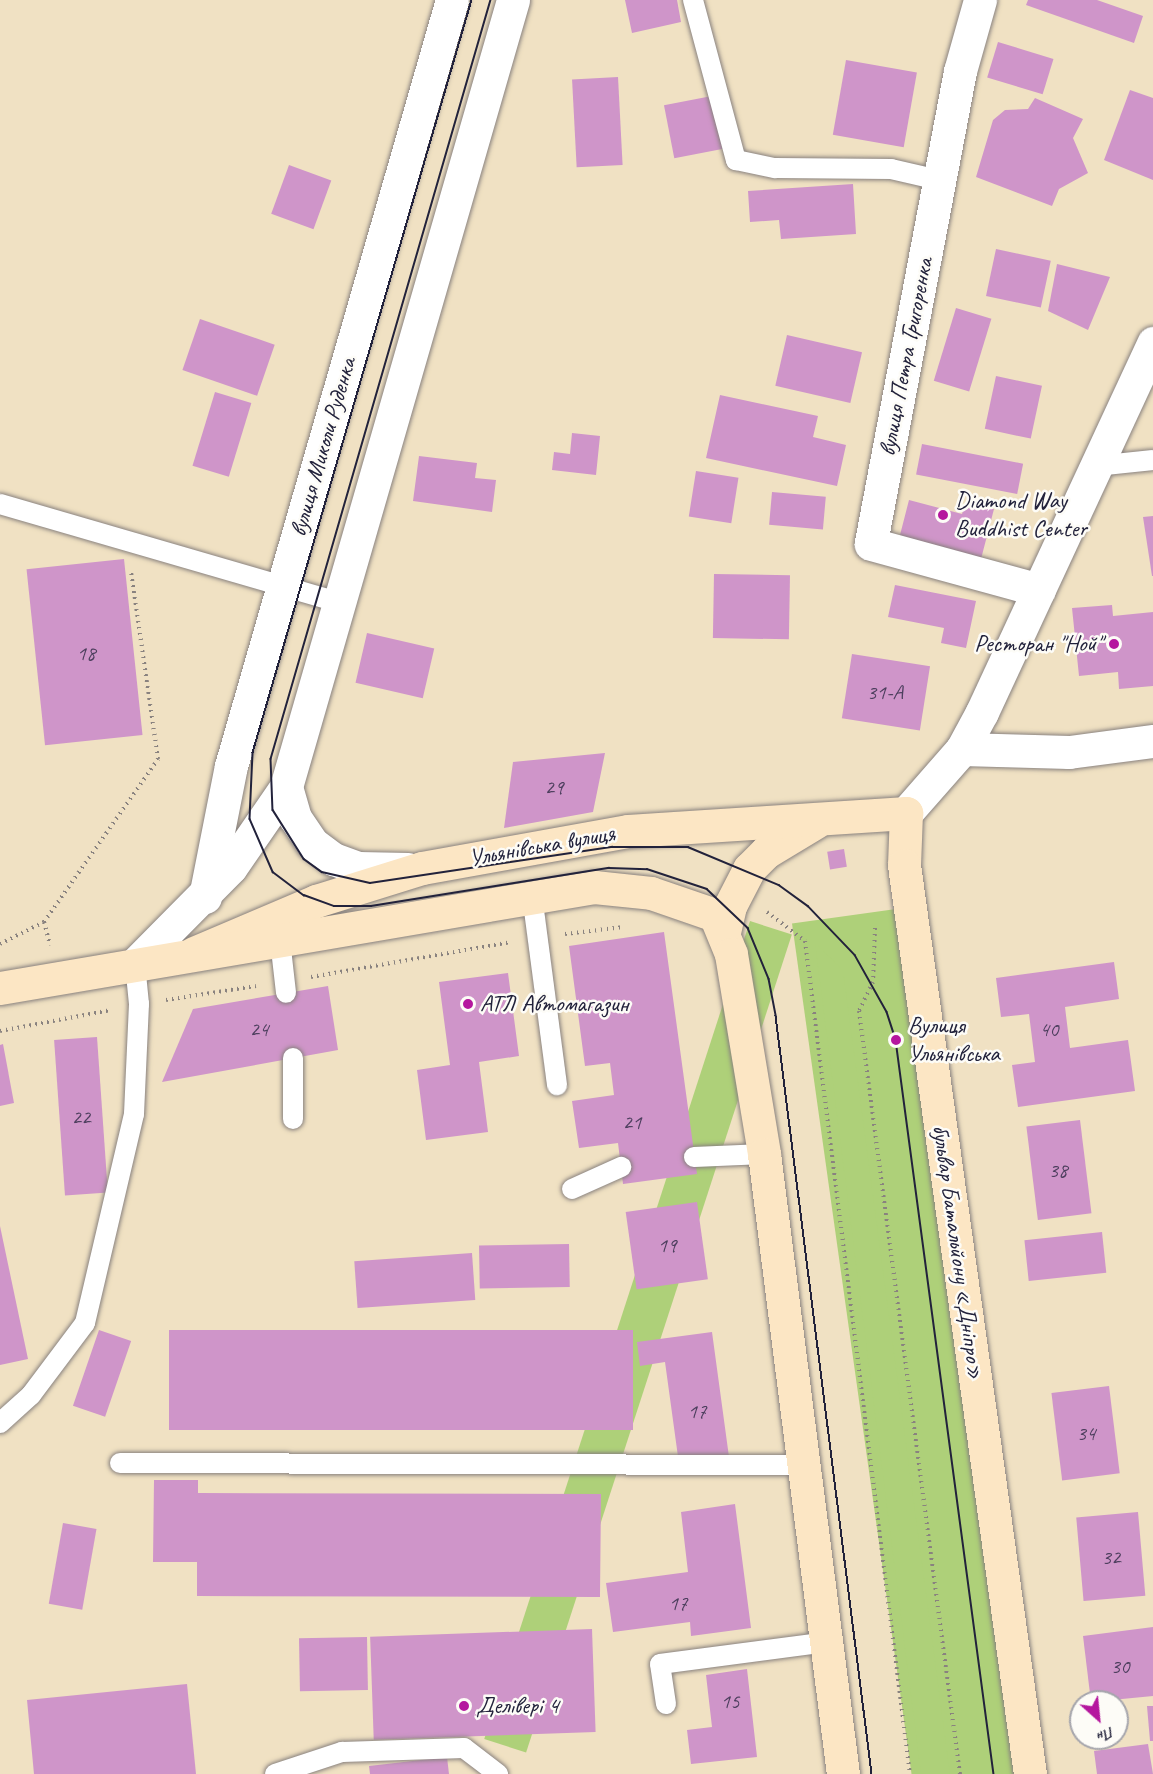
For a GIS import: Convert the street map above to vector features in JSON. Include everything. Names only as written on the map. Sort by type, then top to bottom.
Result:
[{"type":"street","name":"вулиця Миколи Руденка","points":[[205,897],[231,766],[452,0]]},
{"type":"street","points":[[135,964],[205,897],[286,787],[337,602],[513,0]]},
{"type":"street","name":"вулиця Петра Григоренка","points":[[980,0],[960,71],[871,544],[1039,590]]},
{"type":"street","points":[[906,813],[962,749],[1039,590],[1153,343]]},
{"type":"street","points":[[962,749],[1069,752],[1153,741]]},
{"type":"street","points":[[286,787],[295,818],[312,843],[333,860],[383,871],[422,868]]},
{"type":"street","name":"Ульянівська вулиця","points":[[194,953],[316,901],[422,868],[628,831],[906,813]]},
{"type":"street","name":"бульвар Батальйону «Дніпро»","points":[[906,813],[904,865],[1030,1774]]},
{"type":"street","points":[[823,818],[789,836],[749,868],[720,924],[764,1154],[843,1774]]},
{"type":"street","name":"Ульянівська вулиця","points":[[0,988],[532,895],[622,888],[720,924]]},
{"type":"lane","points":[[693,0],[736,160],[775,168],[891,169],[939,180]]},
{"type":"lane","points":[[1096,466],[1153,460]]},
{"type":"lane","points":[[2,505],[126,539],[337,602]]},
{"type":"lane","points":[[532,895],[557,1085]]},
{"type":"lane","points":[[280,940],[286,987]]},
{"type":"lane","points":[[0,1423],[31,1395],[85,1323],[134,1114],[139,1004],[135,964]]},
{"type":"lane","points":[[293,1058],[293,1119]]},
{"type":"lane","points":[[694,1157],[764,1154]]},
{"type":"lane","points":[[572,1189],[621,1167]]},
{"type":"lane","points":[[120,1463],[804,1465]]},
{"type":"lane","points":[[666,1704],[660,1664],[826,1642]]},
{"type":"lane","points":[[275,1774],[342,1752],[464,1748],[498,1774]]},
{"type":"path","points":[[0,944],[44,922],[158,759],[126,539]]},
{"type":"path","points":[[755,907],[781,917],[805,941],[910,1774]]},
{"type":"path","points":[[875,919],[873,982],[859,1011],[960,1774]]},
{"type":"path","points":[[0,1031],[139,1004],[286,987],[537,937],[627,927]]},
{"type":"green space","points":[[896,909],[1017,1774],[912,1774],[792,924]]},
{"type":"green space","points":[[750,921],[792,935],[526,1753],[484,1739]]},
{"type":"green space","points":[[815,943],[843,970],[950,1774],[921,1774]]},
{"type":"building","points":[[625,0],[677,0],[681,22],[632,33]]},
{"type":"building","points":[[1028,0],[1097,0],[1143,16],[1134,43],[1026,5]]},
{"type":"building","points":[[998,42],[1053,59],[1043,94],[987,77]]},
{"type":"building","points":[[846,60],[917,73],[904,147],[833,135]]},
{"type":"building","points":[[618,77],[623,165],[577,167],[572,79]]},
{"type":"building","points":[[1130,90],[1153,98],[1153,180],[1104,160]]},
{"type":"building","points":[[717,95],[727,148],[674,158],[664,105]]},
{"type":"building","points":[[1035,98],[1083,119],[1073,138],[1088,173],[1059,189],[1052,206],[976,177],[993,120],[1005,110],[1028,109]]},
{"type":"building","points":[[289,165],[331,180],[314,229],[271,214]]},
{"type":"building","points":[[853,184],[856,234],[781,239],[779,220],[750,222],[748,191]]},
{"type":"building","points":[[996,249],[1051,261],[1041,308],[986,296]]},
{"type":"building","points":[[1057,264],[1110,277],[1088,330],[1048,311]]},
{"type":"building","points":[[956,308],[991,319],[969,391],[934,381]]},
{"type":"building","points":[[200,319],[275,345],[257,396],[182,370]]},
{"type":"building","points":[[787,335],[862,352],[850,403],[775,386]]},
{"type":"building","points":[[996,376],[1042,386],[1031,439],[985,429]]},
{"type":"building","points":[[215,392],[251,403],[229,477],[192,466]]},
{"type":"building","points":[[720,395],[818,416],[813,437],[846,445],[837,486],[706,458]]},
{"type":"building","points":[[572,433],[600,436],[596,475],[552,470],[554,452],[570,454]]},
{"type":"building","points":[[922,444],[1023,464],[1017,494],[916,474]]},
{"type":"building","points":[[419,456],[477,463],[475,478],[496,480],[492,512],[413,501]]},
{"type":"building","points":[[696,471],[738,478],[731,523],[689,516]]},
{"type":"building","points":[[772,492],[826,497],[823,530],[769,525]]},
{"type":"building","points":[[909,500],[962,514],[966,502],[994,509],[981,559],[899,539]]},
{"type":"building","points":[[1153,516],[1153,576],[1152,576],[1143,517]]},
{"type":"building","points":[[124,559],[143,735],[45,745],[27,569]]},
{"type":"building","points":[[714,574],[790,575],[789,639],[713,638]]},
{"type":"building","points":[[895,585],[976,601],[966,648],[941,643],[944,628],[888,617]]},
{"type":"building","name":"Ресторан \"Ной\"","points":[[1112,605],[1113,616],[1153,612],[1153,686],[1119,689],[1118,672],[1079,676],[1072,608]]},
{"type":"building","points":[[367,633],[434,649],[423,698],[356,683]]},
{"type":"building","points":[[852,654],[930,666],[920,731],[842,718]]},
{"type":"building","points":[[605,753],[593,812],[504,828],[513,762]]},
{"type":"building","points":[[844,849],[847,867],[830,869],[827,852]]},
{"type":"building","points":[[664,932],[697,1174],[623,1184],[618,1143],[579,1148],[572,1101],[614,1095],[610,1063],[585,1066],[569,946]]},
{"type":"building","points":[[1114,962],[1119,999],[1065,1007],[1070,1048],[1128,1040],[1135,1091],[1018,1107],[1012,1065],[1035,1062],[1029,1014],[1001,1017],[996,978]]},
{"type":"building","points":[[508,973],[519,1056],[479,1062],[488,1132],[426,1140],[417,1070],[450,1065],[439,982]]},
{"type":"building","points":[[328,986],[338,1050],[162,1082],[193,1009]]},
{"type":"building","points":[[97,1037],[108,1193],[65,1196],[54,1040]]},
{"type":"building","points":[[3,1044],[14,1103],[0,1106],[0,1045]]},
{"type":"building","points":[[1080,1120],[1091,1213],[1038,1220],[1026,1127]]},
{"type":"building","points":[[697,1202],[708,1279],[637,1289],[626,1212]]},
{"type":"building","points":[[0,1226],[28,1359],[0,1365]]},
{"type":"building","points":[[1102,1232],[1106,1273],[1029,1281],[1024,1240]]},
{"type":"building","points":[[569,1244],[570,1287],[480,1289],[479,1246]]},
{"type":"building","points":[[472,1253],[475,1300],[358,1308],[354,1261]]},
{"type":"building","points":[[99,1330],[131,1341],[105,1417],[73,1406]]},
{"type":"building","points":[[169,1330],[633,1330],[633,1430],[169,1430]]},
{"type":"building","points":[[712,1332],[729,1457],[679,1464],[665,1362],[640,1366],[637,1342]]},
{"type":"building","points":[[1109,1386],[1120,1473],[1062,1480],[1051,1393]]},
{"type":"building","points":[[154,1480],[198,1480],[198,1493],[601,1494],[600,1597],[197,1596],[197,1562],[153,1562]]},
{"type":"building","points":[[735,1504],[751,1628],[691,1636],[690,1622],[613,1632],[606,1583],[688,1572],[681,1512]]},
{"type":"building","points":[[1138,1512],[1145,1596],[1084,1601],[1076,1517]]},
{"type":"building","points":[[63,1523],[96,1529],[82,1610],[49,1604]]},
{"type":"building","points":[[1153,1627],[1153,1696],[1129,1698],[1129,1690],[1090,1690],[1083,1636]]},
{"type":"building","points":[[592,1629],[596,1732],[374,1740],[370,1637]]},
{"type":"building","points":[[367,1637],[368,1690],[300,1691],[299,1638]]},
{"type":"building","points":[[747,1669],[757,1757],[691,1764],[687,1730],[712,1727],[706,1675]]},
{"type":"building","points":[[187,1684],[196,1774],[34,1774],[27,1700]]},
{"type":"building","points":[[1147,1706],[1153,1706],[1153,1741],[1150,1741]]},
{"type":"building","points":[[1148,1744],[1153,1774],[1097,1774],[1094,1751],[1129,1750],[1129,1746]]},
{"type":"building","points":[[447,1757],[449,1774],[370,1774],[369,1766]]},
{"type":"tram line","points":[[472,0],[253,753],[250,819],[273,872],[304,895],[334,906],[371,906],[609,868],[647,869],[707,889],[748,928],[769,979],[776,1016],[872,1774]]},
{"type":"tram line","points":[[491,0],[271,759],[273,810],[304,859],[322,872],[370,883],[612,847],[688,847],[779,885],[808,906],[855,955],[887,1012],[896,1040],[994,1774]]},
{"type":"place","name":"Diamond Way Buddhist Center","points":[[943,515]]},
{"type":"place","name":"Ресторан \"Ной\"","points":[[1114,644]]},
{"type":"place","name":"АТЛ Автомагазин","points":[[468,1004]]},
{"type":"place","name":"Вулиця Ульянівська","points":[[896,1040]]},
{"type":"place","name":"Делівері 4","points":[[464,1706]]}]
